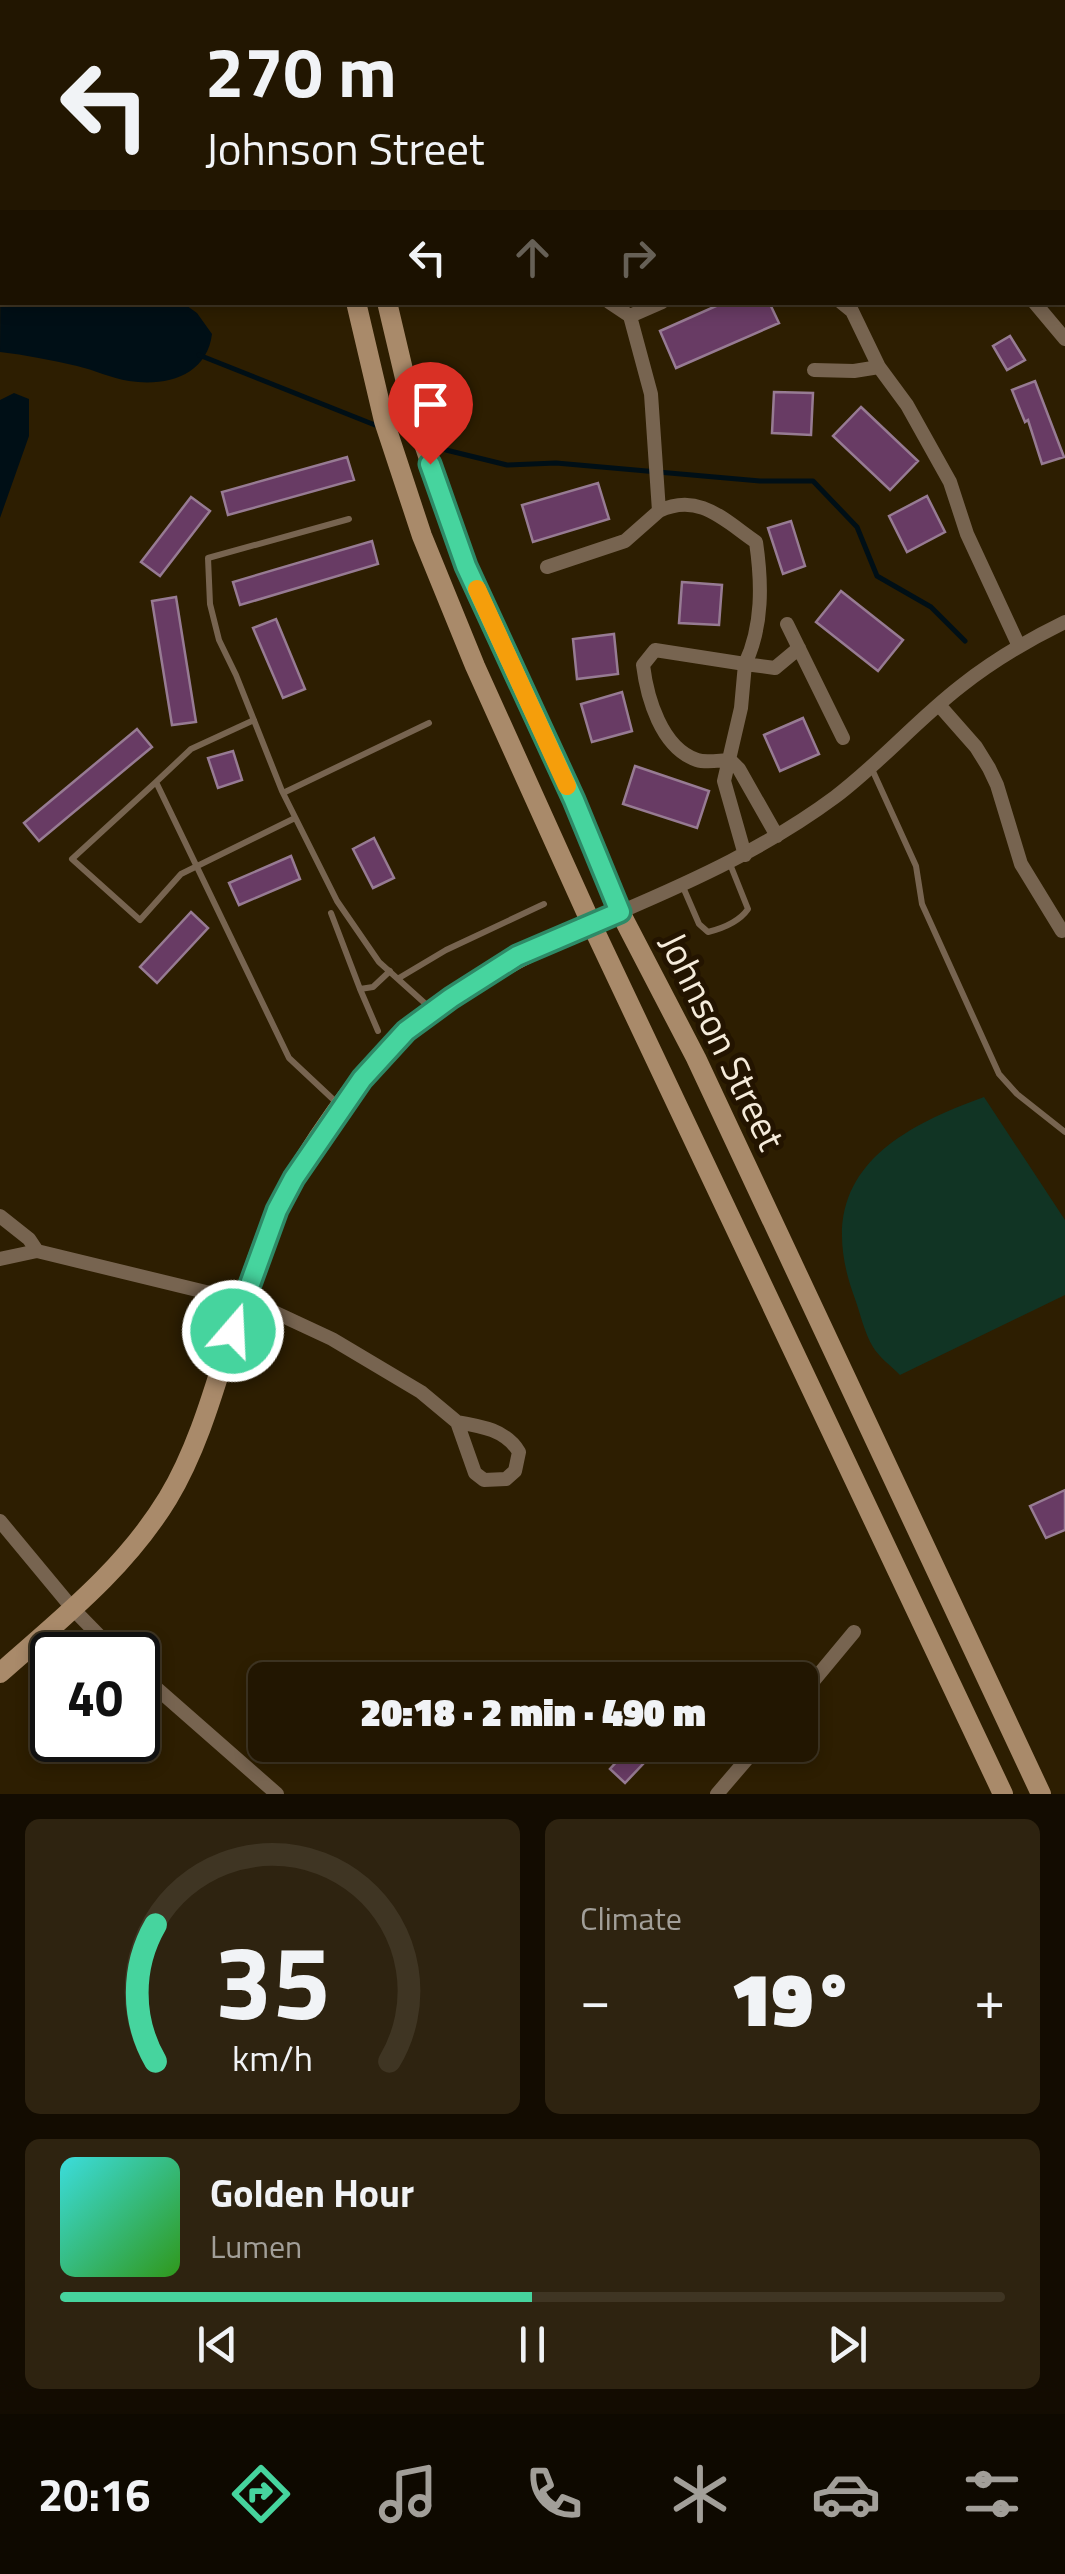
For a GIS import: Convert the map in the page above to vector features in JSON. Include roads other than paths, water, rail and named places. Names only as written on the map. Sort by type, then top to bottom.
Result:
[{"type":"main road","name":"Johnson Street","points":[[357,305],[384,421],[422,536],[475,666],[591,924],[1003,1794]]},
{"type":"main road","name":"Johnson Street","points":[[389,305],[413,412],[466,566],[574,800],[620,912],[696,1058],[1040,1794]]},
{"type":"main road","points":[[0,1673],[73,1610],[140,1542],[170,1495],[212,1394],[277,1210],[294,1178],[362,1079],[406,1031],[517,956],[620,912]]},
{"type":"street","points":[[614,305],[630,316],[651,394],[659,511]]},
{"type":"street","points":[[630,316],[655,305]]},
{"type":"street","points":[[845,305],[852,310],[879,366],[907,405],[950,482],[968,534],[1018,644]]},
{"type":"street","points":[[1037,305],[1065,340]]},
{"type":"street","points":[[814,370],[854,371],[879,366]]},
{"type":"street","points":[[547,568],[625,541],[659,511],[678,502],[704,507],[756,542],[762,581],[756,638],[745,664],[746,679],[724,781],[744,854]]},
{"type":"street","points":[[620,912],[682,886],[777,836],[834,797],[939,705],[1018,644],[1065,622]]},
{"type":"street","points":[[787,624],[843,738]]},
{"type":"street","points":[[777,836],[730,760],[698,760],[678,746],[660,724],[646,691],[643,665],[656,650],[775,668],[799,648]]},
{"type":"street","points":[[939,705],[989,768],[1021,864],[1062,931]]},
{"type":"street","points":[[0,1216],[30,1239],[37,1250]]},
{"type":"street","points":[[0,1259],[37,1250],[243,1300],[332,1339],[421,1392],[457,1422],[506,1436],[519,1452],[515,1471],[494,1482],[475,1473],[457,1422]]},
{"type":"street","points":[[0,1521],[95,1632]]},
{"type":"street","points":[[818,1675],[854,1632]]},
{"type":"street","points":[[160,1691],[278,1794]]},
{"type":"street","points":[[717,1794],[744,1762]]},
{"type":"lane","points":[[349,519],[208,558],[210,604],[219,640],[283,793],[337,901],[379,962],[434,1012]]},
{"type":"lane","points":[[254,720],[191,748],[72,860],[140,920],[181,874],[196,864],[295,818]]},
{"type":"lane","points":[[283,793],[429,724]]},
{"type":"lane","points":[[871,767],[916,866],[922,904],[999,1074],[1017,1094],[1065,1132]]},
{"type":"lane","points":[[156,782],[289,1058],[342,1108]]},
{"type":"lane","points":[[682,886],[699,924],[708,932],[720,929],[742,918],[748,909],[730,862]]},
{"type":"lane","points":[[400,978],[446,950],[544,904]]},
{"type":"lane","points":[[331,913],[378,1031]]},
{"type":"lane","points":[[360,989],[373,987],[390,972]]},
{"type":"waterway","points":[[199,355],[375,425]]},
{"type":"waterway","points":[[446,450],[507,465],[556,463],[760,481],[813,481],[857,527],[877,576],[931,607],[965,641]]}]
